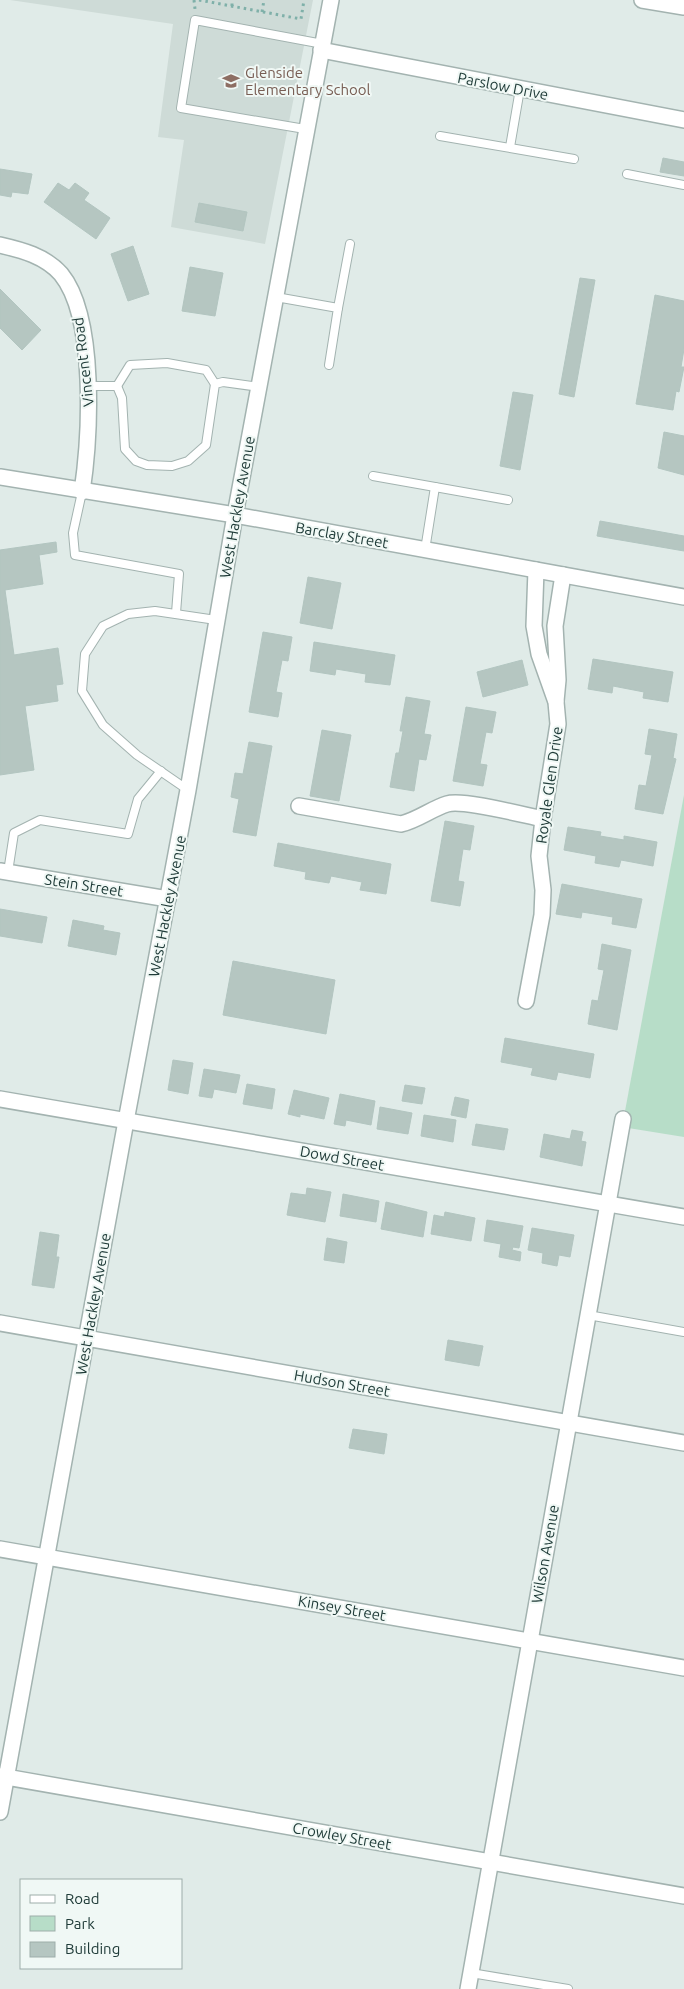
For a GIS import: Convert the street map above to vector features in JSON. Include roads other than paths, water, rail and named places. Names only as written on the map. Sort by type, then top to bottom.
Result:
[{"type":"street","name":"West Hackley Avenue","points":[[0,1812],[3,1777],[48,1557],[126,1121],[188,790],[235,515],[330,0]]},
{"type":"street","points":[[642,0],[684,8]]},
{"type":"street","name":"Parslow Drive","points":[[322,47],[520,89],[684,120]]},
{"type":"street","name":"Vincent Road","points":[[0,245],[42,258],[61,274],[74,298],[83,334],[87,386],[88,445],[82,492]]},
{"type":"street","name":"Barclay Street","points":[[0,477],[82,492],[235,515],[684,597]]},
{"type":"street","name":"Royale Glen Drive","points":[[526,1002],[542,915],[543,890],[540,856],[543,819],[555,753],[558,724],[556,702],[539,654],[534,626],[536,570]]},
{"type":"street","points":[[556,702],[558,680],[555,626],[563,575]]},
{"type":"street","points":[[299,806],[401,824],[413,821],[449,803],[465,804],[543,819]]},
{"type":"street","name":"Stein Street","points":[[4,872],[168,899]]},
{"type":"street","name":"Dowd Street","points":[[0,1099],[684,1218]]},
{"type":"street","name":"Wilson Avenue","points":[[468,1989],[623,1119]]},
{"type":"street","name":"Hudson Street","points":[[0,1323],[684,1443]]},
{"type":"street","name":"Kinsey Street","points":[[0,1549],[684,1668]]},
{"type":"street","name":"Crowley Street","points":[[3,1777],[684,1896]]},
{"type":"lane","points":[[305,129],[181,108],[196,20],[322,47]]},
{"type":"lane","points":[[510,147],[520,89]]},
{"type":"lane","points":[[440,136],[574,159]]},
{"type":"lane","points":[[626,174],[684,185]]},
{"type":"lane","points":[[329,365],[350,244]]},
{"type":"lane","points":[[276,297],[338,308]]},
{"type":"lane","points":[[168,363],[206,370],[215,384],[206,445],[188,461],[172,466],[146,465],[136,461],[125,449],[122,398],[117,386],[130,366],[168,363]]},
{"type":"lane","points":[[215,384],[223,382],[259,388]]},
{"type":"lane","points":[[87,386],[117,386]]},
{"type":"lane","points":[[373,476],[508,500]]},
{"type":"lane","points":[[425,550],[435,487]]},
{"type":"lane","points":[[82,492],[73,532],[75,555],[179,574],[176,613]]},
{"type":"lane","points":[[188,790],[137,755],[103,725],[82,691],[85,654],[103,626],[128,614],[155,611],[216,620]]},
{"type":"lane","points":[[4,872],[14,833],[40,820],[128,834],[138,799],[161,771]]},
{"type":"lane","points":[[588,1315],[684,1332]]},
{"type":"lane","points":[[471,1973],[568,1989]]},
{"type":"place","name":"Glenside Elementary School","points":[[231,81]]}]
